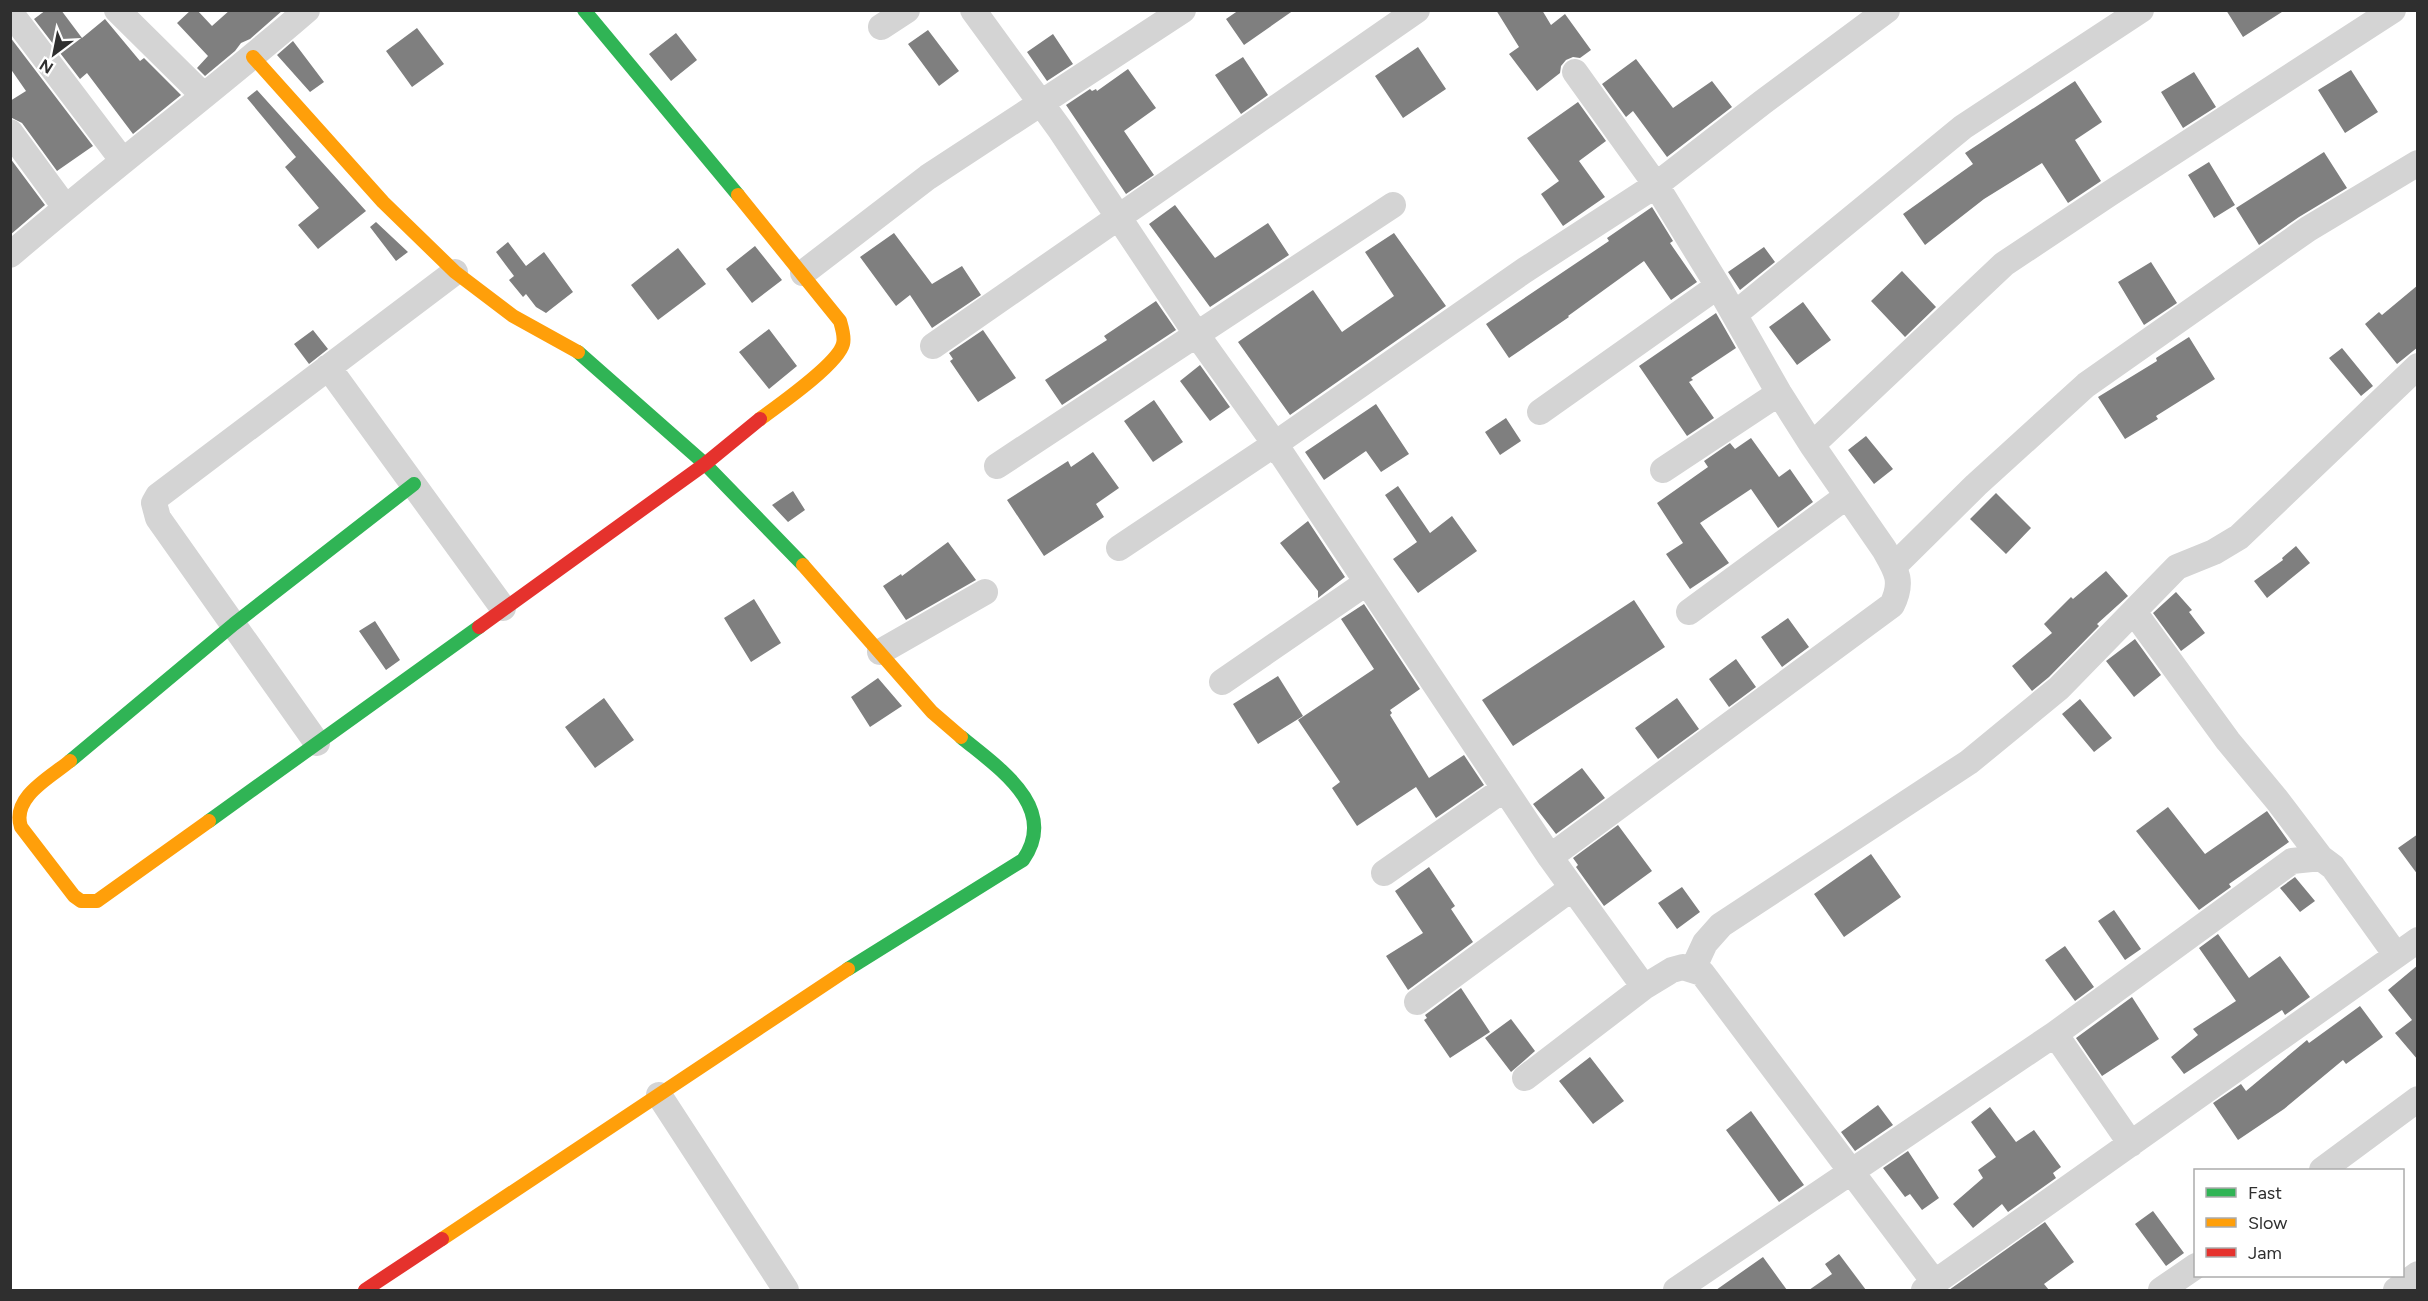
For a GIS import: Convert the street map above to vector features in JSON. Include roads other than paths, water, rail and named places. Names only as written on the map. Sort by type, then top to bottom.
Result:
[{"type":"street","points":[[10,255],[65,207],[307,10]]},
{"type":"street","points":[[414,484],[234,624],[28,796],[18,814],[21,827],[74,896],[81,901],[97,901],[705,464],[833,361],[843,346],[844,339],[840,321],[803,273],[584,10]]},
{"type":"street","points":[[881,27],[907,10]]},
{"type":"street","points":[[973,10],[1119,215],[1197,335],[1275,444],[1550,857],[1644,987]]},
{"type":"street","points":[[803,273],[928,177],[1183,10]]},
{"type":"street","points":[[933,346],[1417,10]]},
{"type":"street","points":[[1119,548],[1275,444],[1525,270],[1656,185],[1887,10]]},
{"type":"street","points":[[1735,314],[1963,127],[2141,10]]},
{"type":"street","points":[[1812,446],[2004,264],[2393,10]]},
{"type":"street","points":[[11,12],[123,161]]},
{"type":"street","points":[[132,16],[203,95]]},
{"type":"street","points":[[252,57],[383,202],[454,272],[513,316],[579,353],[705,464],[788,548],[932,712],[1013,781],[1026,797],[1034,815],[1035,836],[1023,860],[872,953],[365,1290]]},
{"type":"street","points":[[1550,857],[1893,605],[1898,593],[1899,580],[1894,566],[1812,446],[1779,393],[1735,314],[1656,185],[1575,72]]},
{"type":"street","points":[[10,132],[65,207]]},
{"type":"street","points":[[1894,566],[1976,485],[2086,385],[2308,229],[2418,163]]},
{"type":"street","points":[[996,466],[1393,205]]},
{"type":"street","points":[[316,743],[158,518],[154,503],[158,496],[454,272]]},
{"type":"street","points":[[1540,412],[1718,286]]},
{"type":"street","points":[[1693,969],[1705,943],[1721,925],[1969,762],[2059,688],[2177,567],[2214,552],[2239,537],[2418,366]]},
{"type":"street","points":[[328,368],[503,608]]},
{"type":"street","points":[[1663,470],[1779,393]]},
{"type":"street","points":[[1689,612],[1847,496]]},
{"type":"street","points":[[1222,682],[1366,583]]},
{"type":"street","points":[[880,652],[985,592]]},
{"type":"street","points":[[1525,1078],[1644,987],[1672,970],[1693,969],[1702,973],[1853,1172],[1929,1287],[2131,1144],[2409,953],[2333,867],[2321,858],[2228,741],[2134,612]]},
{"type":"street","points":[[1384,873],[1504,789]]},
{"type":"street","points":[[1676,1290],[2055,1034],[2292,861],[2321,858]]},
{"type":"street","points":[[1417,1002],[1572,888]]},
{"type":"street","points":[[2055,1034],[2131,1144]]},
{"type":"street","points":[[659,1095],[786,1290]]},
{"type":"street","points":[[2323,1169],[2418,1099]]},
{"type":"street","points":[[2161,1290],[2194,1267]]},
{"type":"street","points":[[2396,1290],[2418,1274]]}]
